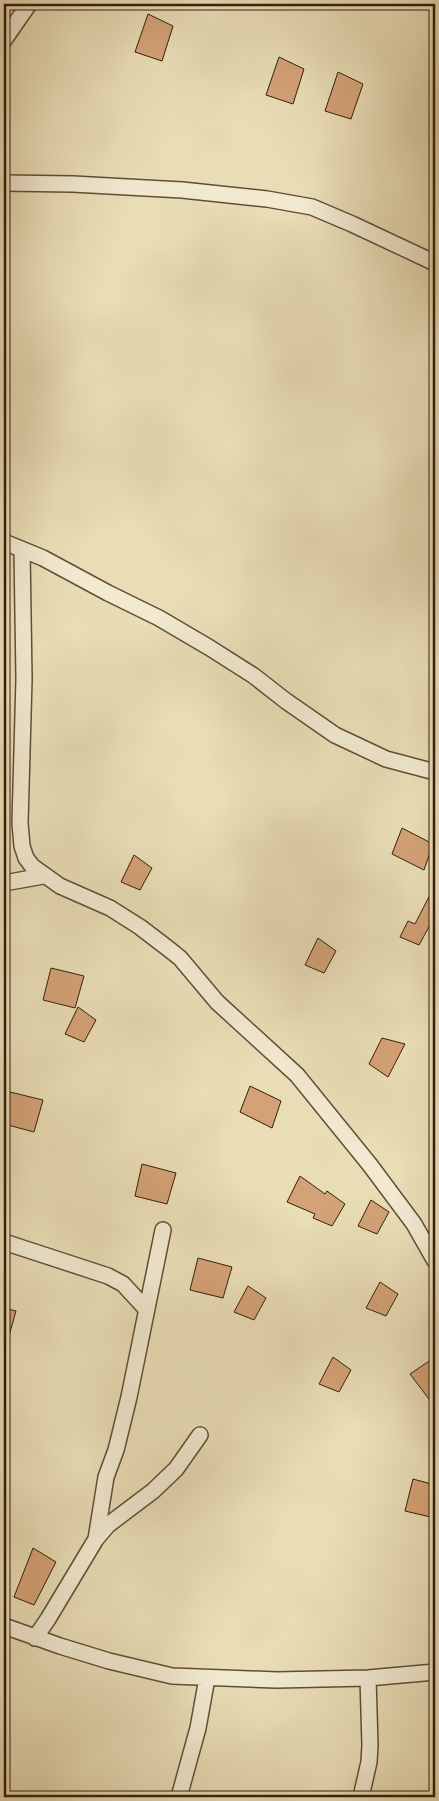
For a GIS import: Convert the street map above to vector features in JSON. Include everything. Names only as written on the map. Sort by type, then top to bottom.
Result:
[{"type":"street","points":[[4,40],[29,4]]},
{"type":"street","points":[[4,183],[73,184],[172,190],[267,199],[312,207],[435,263]]},
{"type":"street","points":[[4,542],[43,558],[159,618],[254,676],[335,735],[386,759],[435,772]]},
{"type":"street","points":[[22,550],[24,679],[20,824],[22,846],[26,858],[43,876],[117,913],[140,927],[180,958],[217,1002],[298,1075],[414,1224],[435,1262]]},
{"type":"street","points":[[4,882],[43,876]]},
{"type":"street","points":[[96,1539],[106,1477],[116,1450],[129,1397],[162,1230]]},
{"type":"street","points":[[4,1242],[108,1276],[123,1284],[146,1309]]},
{"type":"street","points":[[35,1638],[96,1539],[108,1525],[153,1491],[176,1469],[200,1435]]},
{"type":"street","points":[[4,1626],[109,1662],[172,1676],[276,1680],[368,1678],[435,1672]]},
{"type":"street","points":[[179,1797],[198,1728],[207,1678]]},
{"type":"street","points":[[361,1797],[369,1762],[370,1745],[368,1678]]},
{"type":"building","points":[[148,14],[173,26],[162,61],[135,52]]},
{"type":"building","points":[[279,57],[304,69],[293,104],[266,95]]},
{"type":"building","points":[[338,72],[363,84],[351,119],[325,111]]},
{"type":"building","points":[[402,828],[433,844],[424,870],[392,854]]},
{"type":"building","points":[[134,855],[152,868],[140,890],[121,882]]},
{"type":"building","points":[[435,885],[435,916],[419,945],[400,937],[408,921],[415,924]]},
{"type":"building","points":[[318,938],[336,951],[324,973],[305,965]]},
{"type":"building","points":[[51,968],[84,976],[75,1008],[43,1000]]},
{"type":"building","points":[[78,1007],[96,1020],[84,1042],[65,1034]]},
{"type":"building","points":[[382,1038],[405,1044],[388,1077],[369,1064]]},
{"type":"building","points":[[250,1086],[281,1101],[272,1128],[240,1112]]},
{"type":"building","points":[[10,1092],[43,1100],[34,1132],[4,1124]]},
{"type":"building","points":[[142,1164],[176,1173],[167,1204],[135,1196]]},
{"type":"building","points":[[300,1176],[325,1194],[327,1191],[345,1204],[332,1226],[313,1218],[315,1214],[287,1202]]},
{"type":"building","points":[[371,1200],[389,1212],[377,1234],[358,1226]]},
{"type":"building","points":[[198,1258],[232,1267],[223,1298],[190,1290]]},
{"type":"building","points":[[380,1282],[398,1294],[386,1316],[366,1308]]},
{"type":"building","points":[[248,1286],[266,1298],[254,1320],[234,1312]]},
{"type":"building","points":[[4,1308],[16,1311],[7,1343],[4,1343]]},
{"type":"building","points":[[333,1357],[351,1370],[339,1392],[319,1384]]},
{"type":"building","points":[[435,1357],[435,1407],[410,1374]]},
{"type":"building","points":[[413,1479],[435,1485],[435,1518],[405,1511]]},
{"type":"building","points":[[33,1548],[56,1562],[34,1605],[14,1597]]}]
